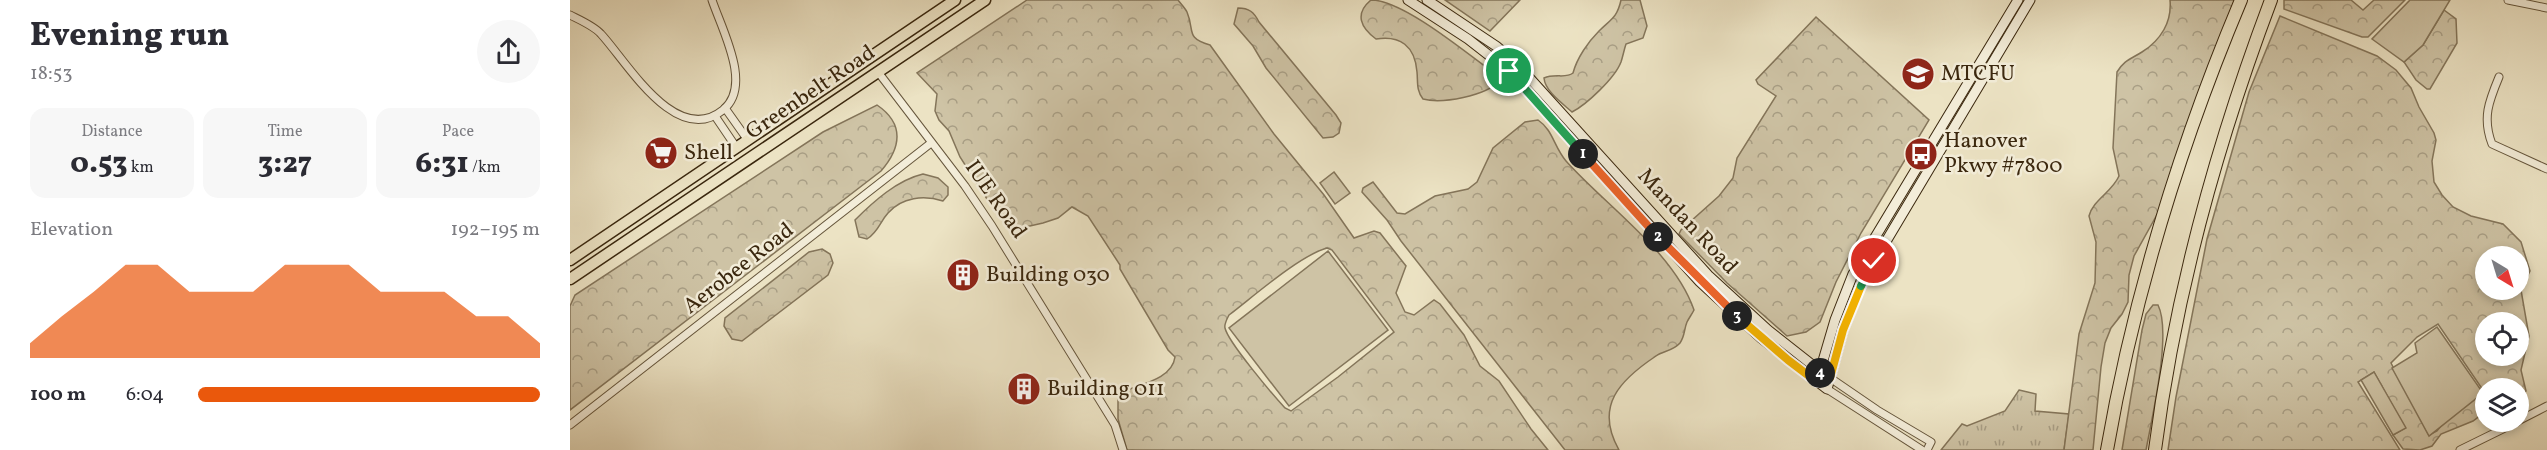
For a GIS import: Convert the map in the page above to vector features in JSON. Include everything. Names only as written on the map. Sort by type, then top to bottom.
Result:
[{"type":"highway","points":[[2107,450],[2134,320],[2169,193],[2205,88],[2241,0]]},
{"type":"highway","points":[[2155,450],[2176,319],[2202,209],[2234,103],[2271,0]]},
{"type":"main road","name":"Greenbelt Road","points":[[570,260],[955,0]]},
{"type":"main road","name":"Greenbelt Road","points":[[570,279],[985,0]]},
{"type":"street","name":"Greenbelt Road","points":[[570,15],[601,33],[638,82],[676,113],[693,120],[715,116],[726,108],[736,91],[737,76],[712,0]]},
{"type":"street","name":"Mandan Road","points":[[1408,0],[1475,44],[1509,71],[1700,282],[1761,338],[1827,389],[1922,450]]},
{"type":"street","name":"Mandan Road","points":[[1427,0],[1496,46],[1516,63],[1703,270],[1768,330],[1830,378],[1931,442],[1927,450]]},
{"type":"street","points":[[1817,382],[1835,320],[1854,274],[2018,0]]},
{"type":"street","points":[[1827,389],[1843,330],[1863,280],[2030,0]]},
{"type":"street","points":[[2508,0],[2547,8]]},
{"type":"street","name":"IUE Road","points":[[878,72],[965,186],[1017,264],[1115,425],[1123,450]]},
{"type":"street","points":[[2499,77],[2486,111],[2486,128],[2492,144],[2547,169]]},
{"type":"street","points":[[726,108],[747,139]]},
{"type":"street","points":[[715,116],[736,147]]},
{"type":"street","name":"Aerobee Road","points":[[570,425],[931,143]]},
{"type":"street","points":[[2529,415],[2547,406]]},
{"type":"street","points":[[2460,450],[2496,432]]},
{"type":"green space","points":[[1027,0],[1178,0],[1187,12],[1194,36],[1197,40],[1210,45],[1274,134],[1324,195],[1354,238],[1374,231],[1380,233],[1406,266],[1396,293],[1405,312],[1414,315],[1434,300],[1440,304],[1464,335],[1480,366],[1499,381],[1548,450],[1127,450],[1118,419],[1118,394],[1160,377],[1167,372],[1175,357],[1168,350],[1120,269],[1120,265],[1088,216],[1072,207],[1058,218],[1043,223],[1021,228],[1012,227],[987,199],[960,157],[949,131],[939,120],[935,111],[937,94],[917,73]],"holes":[[[1327,248],[1332,250],[1394,332],[1291,411],[1285,408],[1242,356],[1228,335],[1225,323],[1229,315],[1303,259]]]},
{"type":"green space","points":[[1371,0],[1385,2],[1401,9],[1436,30],[1498,76],[1499,81],[1484,91],[1463,98],[1423,99],[1418,89],[1416,63],[1405,44],[1392,39],[1376,39],[1363,26],[1362,10]]},
{"type":"green space","points":[[1445,0],[1520,0],[1490,31]]},
{"type":"green space","points":[[1621,0],[1640,0],[1647,26],[1643,38],[1626,44],[1621,62],[1613,76],[1592,97],[1572,112],[1551,92],[1544,78],[1567,76],[1573,73],[1583,50],[1615,15]]},
{"type":"green space","points":[[2170,0],[2241,0],[2169,193],[2134,256],[2129,275],[2128,302],[2111,328],[2105,343],[2093,450],[2064,450],[2079,334],[2095,283],[2096,242],[2089,216],[2094,205],[2112,187],[2119,176],[2113,148],[2117,72],[2125,62],[2149,47],[2160,36],[2169,16]]},
{"type":"green space","points":[[2284,0],[2351,0],[2363,10],[2374,0],[2405,0],[2368,37],[2362,37],[2284,9]]},
{"type":"green space","points":[[2410,0],[2450,0],[2423,45],[2404,62],[2372,39]]},
{"type":"green space","points":[[1238,8],[1253,13],[1336,115],[1341,123],[1339,133],[1333,137],[1323,138],[1266,68],[1253,46],[1234,24]]},
{"type":"green space","points":[[2444,10],[2456,19],[2457,43],[2430,89],[2427,89],[2416,80],[2404,62],[2423,45]]},
{"type":"green space","points":[[2280,16],[2377,56],[2396,70],[2411,88],[2434,133],[2436,140],[2432,161],[2434,182],[2442,195],[2453,207],[2471,216],[2503,224],[2521,242],[2522,246],[2475,246],[2475,300],[2523,300],[2525,312],[2475,312],[2475,366],[2522,366],[2523,378],[2475,378],[2438,324],[2417,337],[2391,363],[2429,435],[2475,399],[2475,420],[2441,434],[2432,446],[2420,450],[2403,449],[2393,435],[2405,428],[2374,372],[2358,382],[2400,450],[2168,450],[2207,239],[2249,92]]},
{"type":"green space","points":[[1816,17],[1929,120],[1861,233],[1836,282],[1820,322],[1806,332],[1787,336],[1727,283],[1679,234],[1719,196],[1733,178],[1737,158],[1776,96],[1758,84],[1756,80]]},
{"type":"green space","points":[[877,105],[892,120],[897,136],[893,154],[881,171],[570,410],[570,306],[575,295],[823,132]]},
{"type":"green space","points":[[1538,120],[1547,129],[1566,161],[1655,249],[1684,289],[1694,310],[1680,343],[1643,365],[1622,385],[1615,396],[1610,407],[1609,420],[1619,450],[1565,450],[1387,220],[1362,192],[1363,188],[1373,182],[1397,213],[1405,214],[1435,196],[1468,189],[1477,182],[1493,148],[1525,122]]},
{"type":"green space","points":[[1334,172],[1350,193],[1335,204],[1320,183]]},
{"type":"green space","points":[[923,174],[938,178],[948,187],[948,195],[943,201],[921,198],[900,204],[888,213],[871,236],[867,239],[859,237],[855,220],[895,186]]},
{"type":"green space","points":[[822,249],[830,254],[833,263],[828,275],[742,341],[732,339],[724,326],[725,318],[809,252]]},
{"type":"green space","points":[[1328,251],[1388,330],[1289,406],[1229,328]]},
{"type":"green space","points":[[2153,305],[2158,305],[2162,318],[2163,335],[2156,397],[2146,450],[2122,450],[2142,330],[2146,314]]},
{"type":"green space","points":[[2437,327],[2475,382],[2475,399],[2429,436],[2392,368],[2417,353],[2415,343]]},
{"type":"green space","points":[[2374,372],[2406,428],[2393,435],[2361,380]]},
{"type":"green space","points":[[2019,390],[2036,394],[2035,411],[2069,414],[2064,450],[1941,450],[1962,424],[1967,426],[2005,411]]},
{"type":"place","name":"MTCFU","points":[[1918,74]]},
{"type":"place","name":"Shell","points":[[661,153]]},
{"type":"place","name":"Hanover Pkwy #7800","points":[[1921,154]]},
{"type":"place","name":"Building 030","points":[[963,275]]},
{"type":"place","name":"Building 011","points":[[1024,389]]},
{"type":"route","points":[[1509,71],[1700,282],[1761,338],[1817,382],[1820,371],[1830,378],[1849,313],[1874,261]]}]
